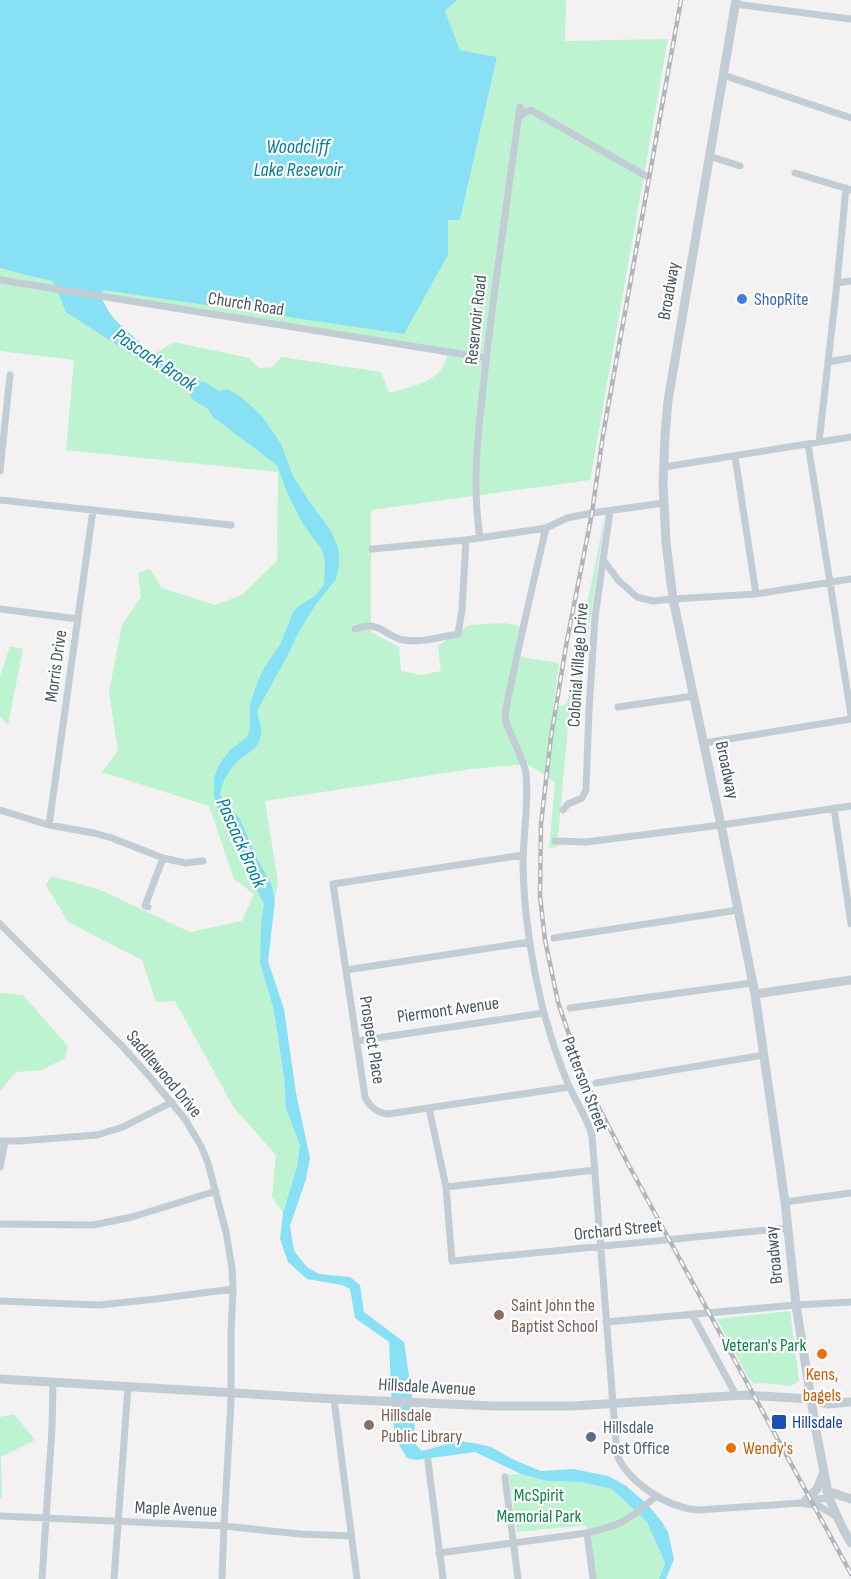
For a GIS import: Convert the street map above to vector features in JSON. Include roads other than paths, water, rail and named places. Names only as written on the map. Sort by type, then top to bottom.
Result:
[{"type":"street","points":[[735,2],[851,19]]},
{"type":"street","name":"Broadway","points":[[735,2],[672,378],[665,436],[666,543],[673,598],[722,825],[755,994],[810,1399],[828,1495],[851,1543]]},
{"type":"street","points":[[723,75],[851,117]]},
{"type":"street","name":"Reservoir Road","points":[[480,538],[475,474],[497,261],[520,107]]},
{"type":"street","points":[[519,117],[531,110],[646,176]]},
{"type":"street","points":[[709,156],[740,166]]},
{"type":"street","points":[[795,173],[848,189],[819,442]]},
{"type":"street","name":"Church Road","points":[[0,280],[486,358]]},
{"type":"street","points":[[837,283],[851,281]]},
{"type":"street","points":[[828,362],[851,358]]},
{"type":"street","points":[[0,471],[10,375]]},
{"type":"street","points":[[664,467],[851,437]]},
{"type":"street","points":[[704,743],[851,717],[808,444]]},
{"type":"street","points":[[735,456],[756,594]]},
{"type":"street","points":[[0,500],[231,525]]},
{"type":"street","points":[[372,549],[466,540],[546,528],[567,518],[664,503]]},
{"type":"street","name":"Morris Drive","points":[[49,825],[93,510]]},
{"type":"street","name":"Colonial Village Drive","points":[[563,810],[568,804],[582,798],[586,790],[595,617],[610,511]]},
{"type":"street","name":"Patterson Street","points":[[546,528],[519,644],[505,718],[520,752],[526,773],[524,892],[530,942],[544,1013],[569,1086],[588,1123],[591,1136],[617,1455],[621,1465],[629,1474],[656,1496]]},
{"type":"street","points":[[355,629],[363,625],[373,626],[397,638],[411,641],[458,634],[462,610],[466,540]]},
{"type":"street","points":[[604,561],[619,581],[637,597],[653,601],[756,594],[851,579]]},
{"type":"street","points":[[0,609],[78,619]]},
{"type":"street","points":[[618,707],[694,696]]},
{"type":"street","points":[[555,841],[586,842],[851,806]]},
{"type":"street","points":[[834,808],[851,924]]},
{"type":"street","points":[[0,810],[49,825],[112,838],[163,858],[185,863],[203,861]]},
{"type":"street","name":"Prospect Place","points":[[523,855],[333,884],[365,1097],[372,1108],[388,1114],[569,1086]]},
{"type":"street","points":[[148,907],[145,906],[163,858]]},
{"type":"street","points":[[554,938],[738,909]]},
{"type":"street","name":"Saddlewood Drive","points":[[0,924],[123,1047],[172,1102],[201,1146],[208,1163],[228,1241],[233,1289],[231,1393],[222,1579]]},
{"type":"street","points":[[346,970],[530,942]]},
{"type":"street","points":[[755,994],[851,980]]},
{"type":"street","points":[[570,1008],[752,983]]},
{"type":"street","name":"Piermont Avenue","points":[[357,1041],[544,1013]]},
{"type":"street","points":[[596,1083],[764,1055]]},
{"type":"street","points":[[0,1167],[2,1141],[19,1142],[97,1135],[123,1127],[172,1102]]},
{"type":"street","points":[[429,1108],[446,1187],[595,1170]]},
{"type":"street","name":"Orchard Street","points":[[446,1187],[452,1261],[788,1228]]},
{"type":"street","points":[[0,1224],[93,1225],[132,1217],[216,1191]]},
{"type":"street","points":[[785,1202],[851,1193]]},
{"type":"street","points":[[0,1301],[99,1305],[233,1289]]},
{"type":"street","points":[[606,1322],[851,1302]]},
{"type":"street","points":[[692,1314],[736,1395]]},
{"type":"street","name":"Hillsdale Avenue","points":[[0,1379],[389,1402],[521,1407],[613,1404],[736,1395],[810,1399],[827,1404],[851,1402]]},
{"type":"street","points":[[42,1579],[53,1382]]},
{"type":"street","points":[[114,1579],[128,1387]]},
{"type":"street","points":[[334,1399],[357,1579]]},
{"type":"street","points":[[428,1461],[443,1579]]},
{"type":"street","points":[[803,1502],[817,1489],[824,1472]]},
{"type":"street","points":[[505,1477],[518,1579]]},
{"type":"street","points":[[439,1553],[587,1533],[617,1525],[635,1514],[656,1496],[676,1506],[698,1510],[803,1502],[828,1495],[851,1499]]},
{"type":"street","points":[[803,1502],[819,1506],[837,1517],[843,1504],[851,1499]]},
{"type":"street","name":"Maple Avenue","points":[[0,1516],[224,1526],[300,1534],[351,1536]]},
{"type":"street","points":[[587,1533],[593,1579]]},
{"type":"water","name":"Woodcliff Lake Resevoir","points":[[0,0],[457,0],[445,11],[460,50],[497,57],[460,220],[448,220],[448,255],[404,334],[103,290],[102,299],[115,320],[149,351],[195,381],[205,382],[219,391],[228,389],[261,415],[281,444],[293,476],[331,531],[339,550],[336,579],[314,607],[296,637],[257,711],[260,739],[253,749],[231,769],[220,795],[240,819],[272,886],[275,901],[268,961],[284,1009],[296,1093],[310,1158],[306,1179],[290,1226],[294,1251],[307,1267],[319,1274],[350,1277],[360,1285],[364,1312],[404,1342],[414,1410],[415,1444],[422,1451],[458,1441],[474,1443],[491,1447],[541,1471],[573,1469],[608,1476],[625,1485],[648,1505],[668,1532],[674,1559],[666,1579],[659,1579],[665,1563],[647,1522],[612,1489],[580,1482],[547,1481],[521,1474],[475,1452],[416,1460],[407,1458],[395,1438],[389,1342],[355,1318],[350,1289],[342,1285],[307,1279],[288,1262],[280,1239],[283,1213],[297,1166],[300,1145],[286,1109],[274,1011],[260,963],[264,904],[216,804],[214,777],[220,763],[230,750],[247,737],[250,728],[250,704],[257,683],[281,643],[293,612],[315,596],[324,585],[325,562],[322,550],[303,524],[288,495],[277,465],[213,417],[208,409],[193,400],[188,391],[66,312],[53,281],[0,268]]},
{"type":"railway","points":[[681,0],[551,737],[541,824],[540,896],[545,940],[558,1002],[581,1070],[627,1162],[851,1574]]},
{"type":"place","name":"ShopRite","points":[[742,299]]},
{"type":"place","name":"Saint John the Baptist School","points":[[499,1315]]},
{"type":"place","name":"Kens, bagels","points":[[822,1354]]},
{"type":"place","name":"Hillsdale","points":[[779,1422]]},
{"type":"place","name":"Hillsdale Public Library","points":[[369,1425]]},
{"type":"place","name":"Hillsdale Post Office","points":[[591,1437]]},
{"type":"place","name":"Wendy's","points":[[731,1448]]},
{"type":"water label","name":"Pascack Brook","points":[[155,360]]},
{"type":"water label","name":"Pascack Brook","points":[[241,843]]},
{"type":"park label","name":"Veteran's Park","points":[[764,1345]]},
{"type":"park label","name":"McSpirit Memorial Park","points":[[539,1505]]}]
